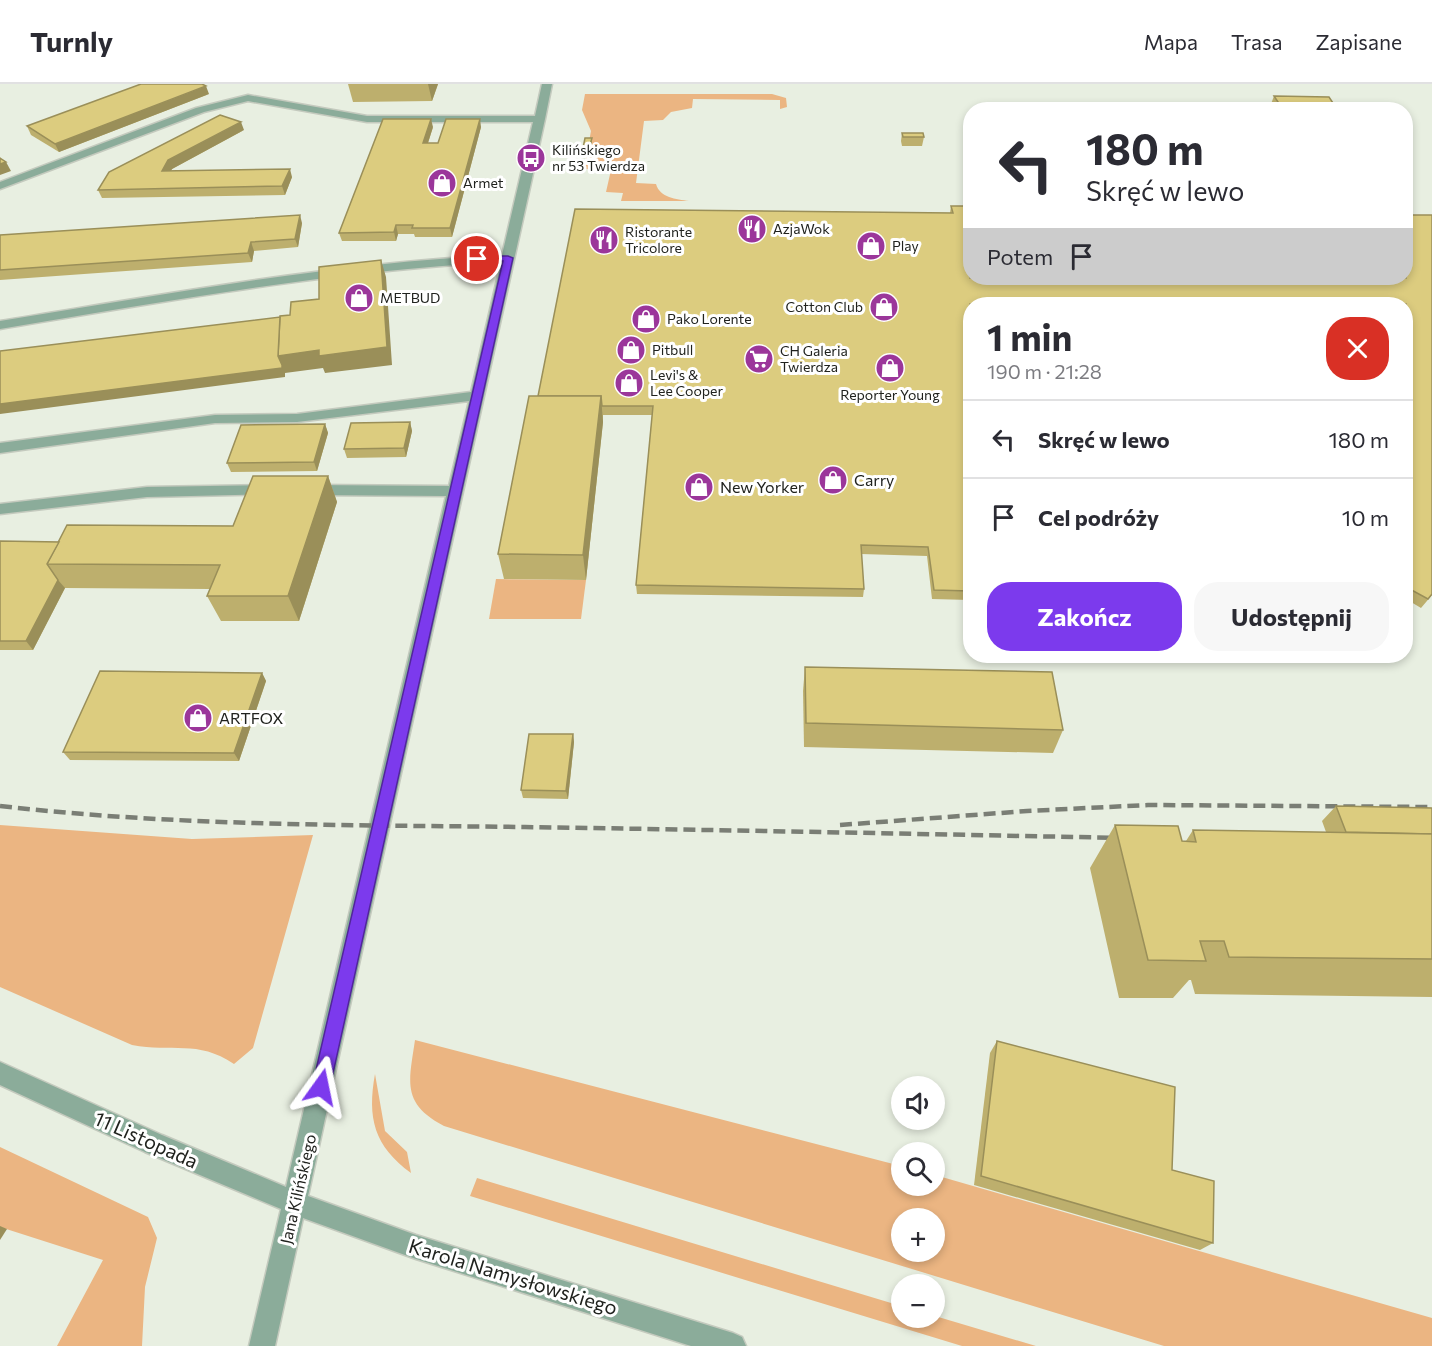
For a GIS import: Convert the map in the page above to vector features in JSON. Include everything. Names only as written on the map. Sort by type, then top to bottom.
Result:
[{"type":"street","points":[[248,98],[254,84]]},
{"type":"street","name":"Jana Kilińskiego","points":[[262,1346],[547,84]]},
{"type":"street","points":[[0,186],[200,110],[248,98],[367,119],[540,119]]},
{"type":"street","points":[[0,325],[305,276],[439,261],[508,258]]},
{"type":"street","points":[[0,448],[214,418],[297,418],[478,395]]},
{"type":"street","points":[[0,509],[147,492],[456,491]]},
{"type":"street","name":"11 Listopada","points":[[0,1073],[147,1142],[295,1202]]},
{"type":"street","name":"Karola Namysłowskiego","points":[[295,1202],[415,1247],[733,1346]]},
{"type":"shaded area","points":[[585,94],[772,94],[786,98],[787,107],[780,109],[780,100],[693,99],[692,108],[671,112],[663,120],[644,121],[636,183],[656,184],[665,195],[689,201],[621,201],[623,193],[606,192],[611,170],[584,169],[591,131],[582,110]]},
{"type":"shaded area","points":[[496,579],[586,580],[581,619],[489,619]]},
{"type":"shaded area","points":[[0,825],[192,839],[313,835],[253,1048],[234,1064],[221,1056],[196,1049],[132,1045],[0,987]]},
{"type":"shaded area","points":[[415,1040],[891,1163],[891,1196],[945,1196],[945,1178],[1432,1318],[1432,1346],[1164,1346],[945,1279],[945,1274],[928,1274],[444,1126],[420,1109],[414,1100],[410,1080]]},
{"type":"shaded area","points":[[375,1074],[385,1131],[407,1152],[411,1173],[389,1152],[376,1130],[372,1104]]},
{"type":"shaded area","points":[[0,1147],[148,1217],[157,1238],[145,1287],[142,1346],[57,1346],[103,1260],[0,1227]]},
{"type":"shaded area","points":[[477,1178],[891,1303],[891,1324],[470,1196]]},
{"type":"shaded area","points":[[945,1319],[1036,1346],[962,1346],[903,1328],[945,1328]]},
{"type":"building","points":[[141,84],[202,84],[206,86],[55,144],[27,126]]},
{"type":"building","points":[[1274,96],[1329,97],[1332,102],[1278,102]]},
{"type":"building","points":[[220,115],[241,122],[168,160],[162,171],[290,169],[282,186],[98,190],[109,172]]},
{"type":"building","points":[[383,119],[431,119],[423,143],[438,143],[446,119],[480,119],[450,228],[412,228],[413,225],[396,225],[394,232],[339,233]]},
{"type":"building","points":[[902,133],[923,133],[924,137],[903,137]]},
{"type":"building","points":[[585,138],[592,138],[589,148],[583,148]]},
{"type":"building","name":"CH Galeria Twierdza","points":[[951,206],[963,206],[963,285],[1413,285],[1413,215],[1432,215],[1432,594],[1428,599],[1413,591],[1413,297],[963,297],[963,591],[934,590],[928,547],[861,545],[864,589],[636,585],[653,406],[602,406],[601,396],[538,396],[575,209],[953,213]]},
{"type":"building","points":[[300,215],[295,239],[251,242],[248,253],[0,270],[0,235]]},
{"type":"building","points":[[381,260],[387,347],[319,356],[319,350],[278,356],[280,316],[290,315],[291,302],[319,299],[319,267]]},
{"type":"building","points":[[280,317],[278,356],[282,368],[0,404],[0,351]]},
{"type":"building","points":[[529,396],[601,396],[583,555],[498,554]]},
{"type":"building","points":[[410,422],[404,448],[344,449],[351,423]]},
{"type":"building","points":[[325,424],[314,462],[227,463],[241,425]]},
{"type":"building","points":[[253,476],[328,476],[288,596],[207,596],[220,565],[47,564],[67,525],[233,526]]},
{"type":"building","points":[[0,541],[59,542],[47,564],[58,580],[26,641],[0,641]]},
{"type":"building","points":[[805,667],[1052,672],[1063,730],[806,723]]},
{"type":"building","points":[[100,671],[262,673],[234,753],[63,752]]},
{"type":"building","points":[[529,734],[573,734],[566,791],[521,790]]},
{"type":"building","points":[[1336,806],[1432,808],[1432,834],[1346,832]]},
{"type":"building","points":[[1115,825],[1178,826],[1182,841],[1196,842],[1193,830],[1432,834],[1432,959],[1229,957],[1224,941],[1200,941],[1206,961],[1148,960]]},
{"type":"building","points":[[997,1041],[1175,1087],[1172,1170],[1214,1181],[1213,1243],[981,1176]]},
{"type":"railway","points":[[840,825],[1027,811],[1148,805],[1432,807]]},
{"type":"railway","points":[[0,806],[65,813],[196,821],[328,825],[1124,838]]},
{"type":"place","name":"Kilińskiego nr 53 Twierdza","points":[[531,158]]},
{"type":"place","name":"Armet","points":[[442,183]]},
{"type":"place","name":"AzjaWok","points":[[752,229]]},
{"type":"place","name":"Ristorante Tricolore","points":[[604,240]]},
{"type":"place","name":"Play","points":[[871,246]]},
{"type":"place","name":"METBUD","points":[[359,298]]},
{"type":"place","name":"Cotton Club","points":[[884,307]]},
{"type":"place","name":"Pako Lorente","points":[[646,319]]},
{"type":"place","name":"Pitbull","points":[[631,350]]},
{"type":"place","name":"CH Galeria Twierdza","points":[[759,359]]},
{"type":"place","name":"Reporter Young","points":[[890,368]]},
{"type":"place","name":"Levi's & Lee Cooper","points":[[629,383]]},
{"type":"place","name":"Carry","points":[[833,480]]},
{"type":"place","name":"New Yorker","points":[[699,487]]},
{"type":"place","name":"ARTFOX","points":[[198,718]]},
{"type":"route","points":[[321,1087],[508,258],[477,259]]}]
